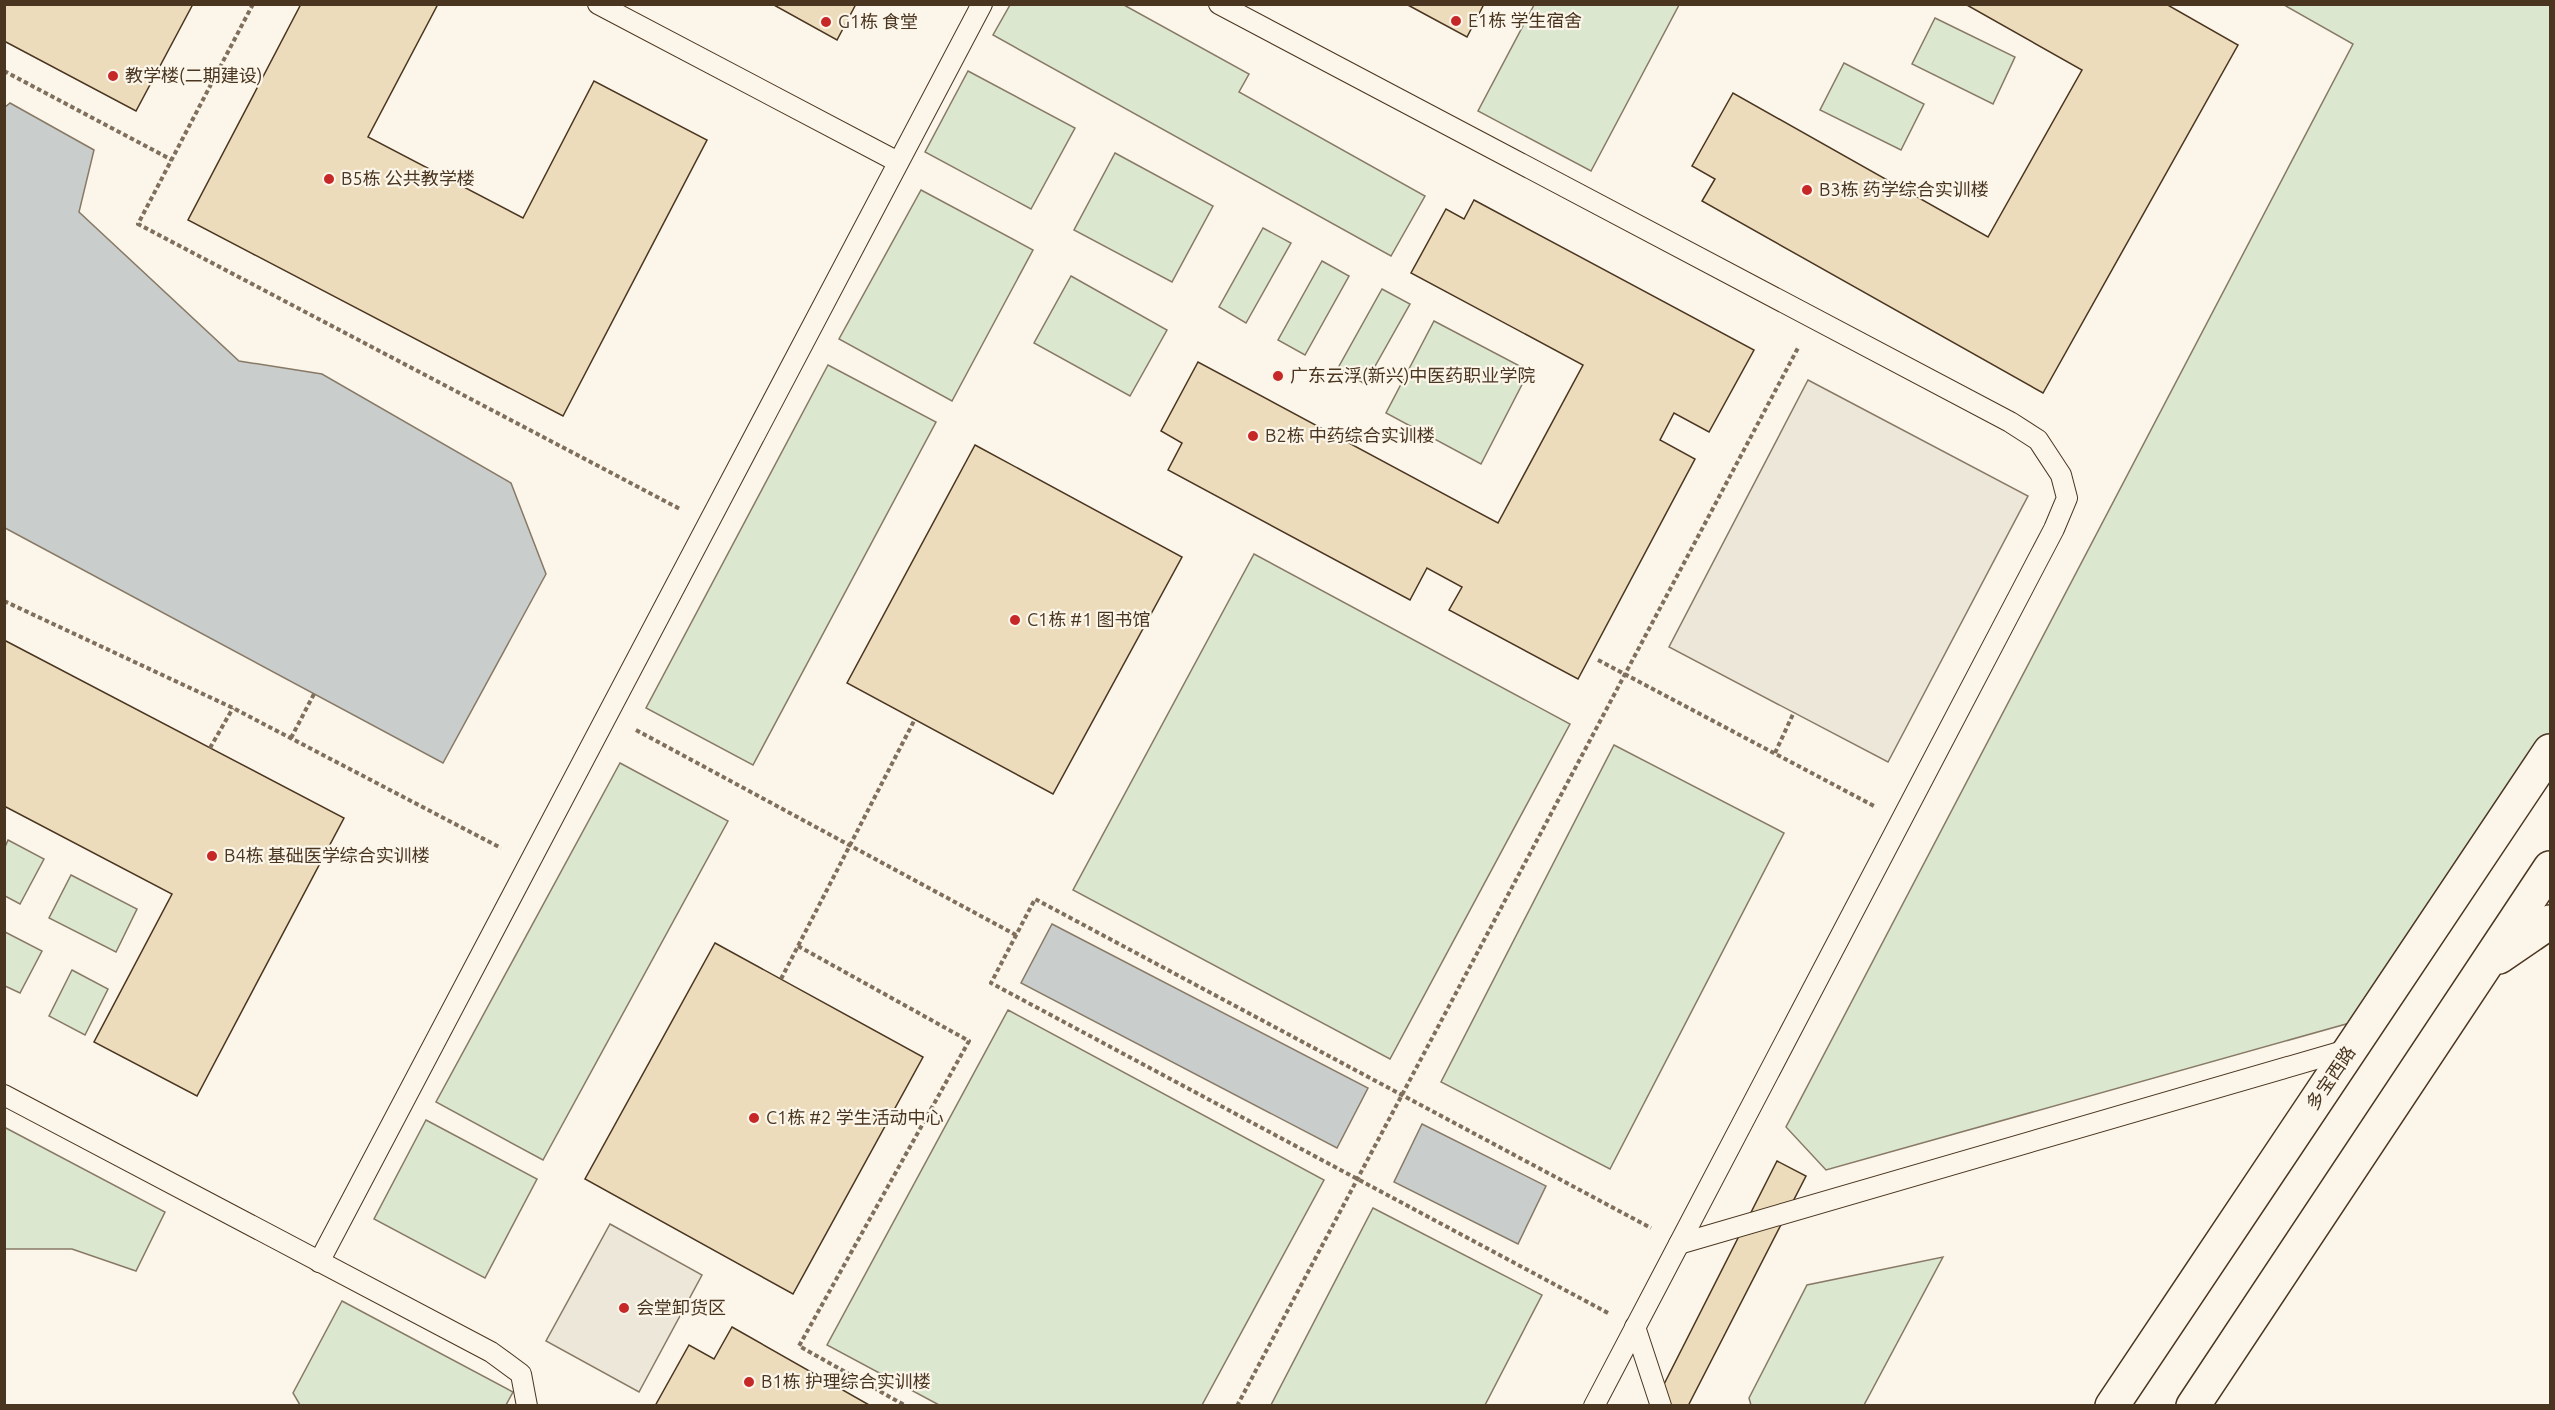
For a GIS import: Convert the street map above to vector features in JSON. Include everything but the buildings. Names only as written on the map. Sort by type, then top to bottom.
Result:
[{"type":"street","name":"多宝西路","points":[[2112,1406],[2550,751]]},
{"type":"street","points":[[2193,1406],[2550,868]]},
{"type":"street","points":[[2485,966],[2550,922]]},
{"type":"lane","points":[[598,4],[898,162]]},
{"type":"lane","points":[[320,1262],[528,862],[982,4]]},
{"type":"lane","points":[[1219,4],[2038,440],[2061,475],[2067,498],[2054,529],[1594,1406]]},
{"type":"lane","points":[[1679,1244],[2350,1049]]},
{"type":"lane","points":[[4,1095],[491,1352],[521,1374],[527,1406]]},
{"type":"lane","points":[[1635,1328],[1661,1406]]},
{"type":"path","points":[[253,4],[138,224],[707,523]]},
{"type":"path","points":[[4,71],[172,160]]},
{"type":"path","points":[[1237,1406],[1814,319]]},
{"type":"path","points":[[4,602],[233,708],[528,862]]},
{"type":"path","points":[[1598,660],[1902,820]]},
{"type":"path","points":[[291,738],[314,694]]},
{"type":"path","points":[[210,748],[233,708]]},
{"type":"path","points":[[1775,753],[1794,712]]},
{"type":"path","points":[[606,714],[1016,935]]},
{"type":"path","points":[[781,979],[915,719]]},
{"type":"path","points":[[1635,1328],[991,983],[1016,935],[1035,899],[1679,1244]]},
{"type":"path","points":[[798,946],[969,1041],[799,1346],[906,1406]]},
{"type":"green space","points":[[1010,5],[1124,5],[1249,74],[1239,92],[1425,196],[1391,256],[993,35]]},
{"type":"green space","points":[[1534,5],[1679,5],[1591,171],[1478,111]]},
{"type":"green space","points":[[2284,5],[2550,5],[2550,748],[2371,1017],[1826,1170],[1786,1127],[2353,44]]},
{"type":"green space","points":[[1935,18],[2015,57],[1993,104],[1912,64]]},
{"type":"green space","points":[[1844,63],[1924,104],[1901,150],[1820,110]]},
{"type":"green space","points":[[968,71],[1075,128],[1031,209],[925,152]]},
{"type":"green space","points":[[1115,153],[1213,206],[1172,282],[1074,230]]},
{"type":"green space","points":[[921,190],[1033,250],[952,401],[839,339]]},
{"type":"green space","points":[[1263,228],[1291,243],[1246,323],[1219,307]]},
{"type":"green space","points":[[1322,261],[1349,276],[1305,355],[1278,340]]},
{"type":"green space","points":[[1071,276],[1167,330],[1130,396],[1034,343]]},
{"type":"green space","points":[[1382,289],[1410,304],[1365,384],[1338,368]]},
{"type":"green space","points":[[1434,321],[1529,371],[1481,464],[1386,413]]},
{"type":"green space","points":[[828,365],[936,422],[753,765],[646,708]]},
{"type":"green space","points":[[1254,554],[1570,724],[1390,1059],[1073,890]]},
{"type":"green space","points":[[1614,745],[1784,833],[1610,1169],[1441,1082]]},
{"type":"green space","points":[[620,763],[728,821],[543,1160],[436,1102]]},
{"type":"green space","points":[[8,840],[44,859],[20,904],[5,896],[5,847]]},
{"type":"green space","points":[[71,875],[137,909],[116,952],[49,918]]},
{"type":"green space","points":[[5,932],[42,951],[20,993],[5,986]]},
{"type":"green space","points":[[72,970],[108,989],[85,1035],[49,1016]]},
{"type":"green space","points":[[1008,1010],[1324,1180],[1202,1405],[939,1405],[827,1345]]},
{"type":"green space","points":[[426,1120],[537,1179],[485,1278],[374,1219]]},
{"type":"green space","points":[[4,1127],[165,1212],[136,1271],[72,1249],[5,1249]]},
{"type":"green space","points":[[1373,1208],[1542,1295],[1485,1405],[1271,1405]]},
{"type":"green space","points":[[1943,1257],[1864,1405],[1751,1405],[1749,1398],[1807,1285]]},
{"type":"green space","points":[[342,1301],[513,1392],[506,1405],[300,1405],[293,1393]]},
{"type":"shaded area","points":[[10,103],[94,150],[79,212],[239,361],[322,374],[511,483],[546,574],[443,763],[5,528],[4,108]]},
{"type":"shaded area","points":[[1808,380],[2028,496],[1888,762],[1669,647]]},
{"type":"shaded area","points":[[1052,924],[1368,1088],[1337,1148],[1021,983]]},
{"type":"shaded area","points":[[1422,1124],[1546,1186],[1518,1244],[1394,1182]]},
{"type":"shaded area","name":"会堂卸货区","points":[[610,1224],[702,1275],[639,1392],[546,1341]]},
{"type":"place","name":"E1栋 学生宿舍","points":[[1456,21]]},
{"type":"place","name":"G1栋 食堂","points":[[826,22]]},
{"type":"place","name":"教学楼(二期建设)","points":[[113,76]]},
{"type":"place","name":"B5栋 公共教学楼","points":[[329,179]]},
{"type":"place","name":"B3栋 药学综合实训楼","points":[[1807,190]]},
{"type":"place","name":"广东云浮(新兴)中医药职业学院","points":[[1278,376]]},
{"type":"place","name":"B2栋 中药综合实训楼","points":[[1253,436]]},
{"type":"place","name":"C1栋 #1 图书馆","points":[[1015,620]]},
{"type":"place","name":"B4栋 基础医学综合实训楼","points":[[212,856]]},
{"type":"place","name":"C1栋 #2 学生活动中心","points":[[754,1118]]},
{"type":"place","name":"会堂卸货区","points":[[624,1308]]},
{"type":"place","name":"B1栋 护理综合实训楼","points":[[749,1382]]}]
